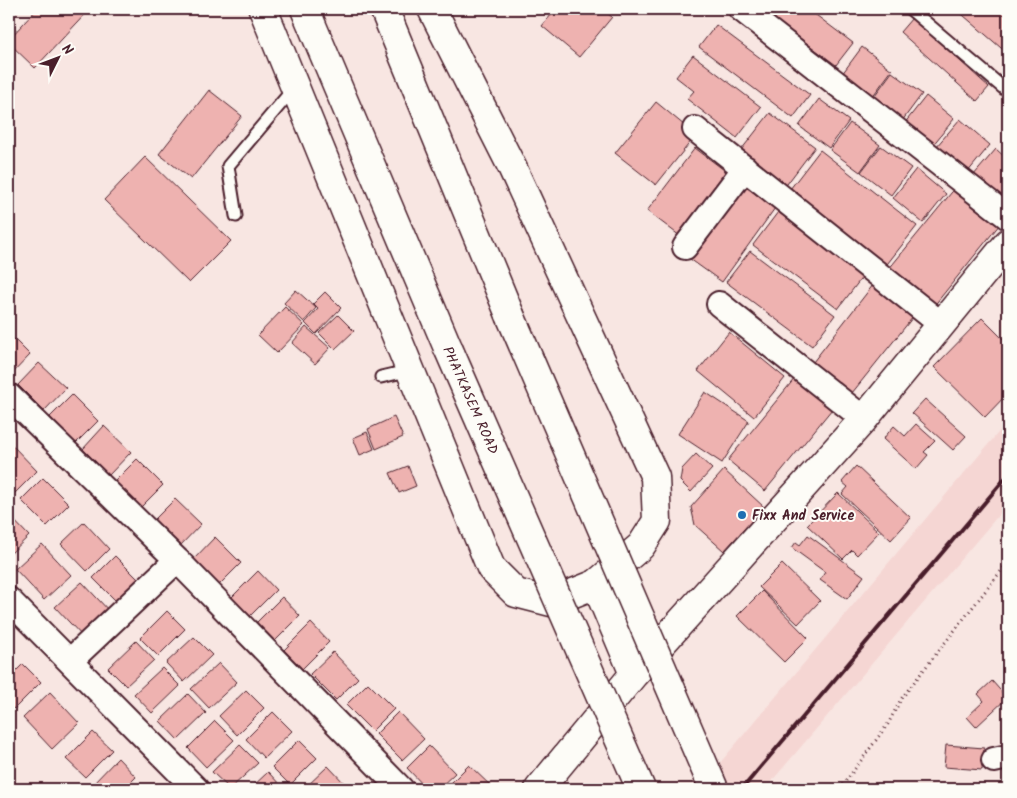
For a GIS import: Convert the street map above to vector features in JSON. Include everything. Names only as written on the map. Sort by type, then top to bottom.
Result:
[{"type":"main road","points":[[263,9],[491,568],[516,593],[551,602],[596,584],[641,546],[657,521],[655,477],[512,167],[432,9]]},
{"type":"main road","name":"PHATKASEM ROAD","points":[[305,9],[448,348],[641,789]]},
{"type":"main road","points":[[384,9],[510,315],[714,789]]},
{"type":"main road","points":[[539,789],[634,674],[864,419],[1008,243]]},
{"type":"main road","points":[[596,584],[634,674]]},
{"type":"street","points":[[741,9],[1008,216]]},
{"type":"street","points":[[695,129],[941,324]]},
{"type":"street","points":[[685,248],[745,168]]},
{"type":"street","points":[[719,304],[864,419]]},
{"type":"street","points":[[9,396],[177,560],[401,789]]},
{"type":"street","points":[[70,661],[177,560]]},
{"type":"street","points":[[9,600],[196,789]]},
{"type":"lane","points":[[910,9],[1008,92]]},
{"type":"lane","points":[[236,216],[228,166],[295,86]]},
{"type":"lane","points":[[381,377],[411,370]]},
{"type":"path","points":[[840,789],[888,724],[901,699],[1008,562]]},
{"type":"shaded area","points":[[1008,421],[1008,504],[765,789],[698,789]]},
{"type":"building","points":[[37,9],[90,9],[35,68],[9,43],[9,39]]},
{"type":"building","points":[[556,9],[602,9],[612,17],[579,57],[542,26]]},
{"type":"building","points":[[761,9],[808,9],[853,43],[836,65]]},
{"type":"building","points":[[956,9],[1008,9],[1008,54]]},
{"type":"building","points":[[912,18],[989,87],[977,101],[900,32]]},
{"type":"building","points":[[716,25],[810,95],[793,118],[699,47]]},
{"type":"building","points":[[862,47],[892,70],[872,97],[842,74]]},
{"type":"building","points":[[693,55],[761,107],[737,138],[687,99],[694,91],[676,77]]},
{"type":"building","points":[[892,72],[922,94],[902,121],[872,99]]},
{"type":"building","points":[[209,90],[242,116],[191,179],[159,154]]},
{"type":"building","points":[[926,96],[954,119],[932,146],[904,124]]},
{"type":"building","points":[[819,99],[849,121],[829,148],[799,126]]},
{"type":"building","points":[[656,102],[696,135],[656,185],[615,153]]},
{"type":"building","points":[[770,113],[815,147],[784,188],[738,154]]},
{"type":"building","points":[[960,119],[990,145],[967,173],[936,147]]},
{"type":"building","points":[[850,123],[880,145],[860,172],[830,150]]},
{"type":"building","points":[[881,146],[911,168],[891,195],[861,172]]},
{"type":"building","points":[[695,148],[728,173],[680,236],[647,211]]},
{"type":"building","points":[[996,149],[1008,160],[1008,205],[973,176]]},
{"type":"building","points":[[820,150],[917,226],[884,268],[787,193]]},
{"type":"building","points":[[145,157],[231,241],[189,283],[104,200]]},
{"type":"building","points":[[916,169],[946,194],[923,223],[893,198]]},
{"type":"building","points":[[743,185],[775,208],[722,282],[690,259]]},
{"type":"building","points":[[956,187],[1000,224],[933,307],[888,270]]},
{"type":"building","points":[[778,212],[863,276],[838,309],[753,245]]},
{"type":"building","points":[[750,251],[835,315],[812,346],[726,282]]},
{"type":"building","points":[[873,285],[913,317],[852,393],[813,362]]},
{"type":"building","points":[[296,290],[316,308],[304,322],[284,303]]},
{"type":"building","points":[[325,292],[341,308],[316,334],[305,323],[318,309],[313,304]]},
{"type":"building","points":[[285,307],[304,325],[277,353],[258,335]]},
{"type":"building","points":[[338,315],[354,331],[335,349],[319,333]]},
{"type":"building","points":[[982,318],[1008,344],[1008,393],[985,417],[934,367]]},
{"type":"building","points":[[306,327],[330,348],[315,364],[292,343]]},
{"type":"building","points":[[729,332],[785,378],[754,417],[698,371]]},
{"type":"building","points":[[9,334],[30,355],[9,377]]},
{"type":"building","points":[[39,363],[66,388],[44,411],[18,385]]},
{"type":"building","points":[[795,378],[832,409],[765,491],[728,460]]},
{"type":"building","points":[[705,392],[749,421],[722,463],[678,434]]},
{"type":"building","points":[[72,395],[98,421],[76,443],[50,417]]},
{"type":"building","points":[[925,399],[966,436],[953,450],[912,413]]},
{"type":"building","points":[[394,417],[403,437],[376,449],[368,429]]},
{"type":"building","points":[[916,424],[935,441],[924,452],[928,455],[916,469],[883,439],[894,426],[905,436]]},
{"type":"building","points":[[104,426],[131,452],[109,475],[83,449]]},
{"type":"building","points":[[367,432],[374,449],[360,455],[353,438]]},
{"type":"building","points":[[12,445],[37,471],[15,493],[9,487],[9,448]]},
{"type":"building","points":[[696,454],[712,469],[691,492],[680,481],[682,469]]},
{"type":"building","points":[[137,459],[163,485],[141,507],[115,481]]},
{"type":"building","points":[[408,466],[416,486],[399,493],[390,473]]},
{"type":"building","points":[[856,466],[911,518],[891,540],[842,494],[848,487],[842,482]]},
{"type":"building","points":[[724,470],[764,507],[724,551],[695,525],[691,507]]},
{"type":"building","points":[[43,478],[69,504],[47,526],[21,500]]},
{"type":"building","points":[[838,493],[879,532],[857,555],[852,550],[843,559],[807,525]]},
{"type":"building","points":[[175,499],[201,524],[179,547],[153,521]]},
{"type":"building","points":[[9,515],[29,536],[9,555]]},
{"type":"building","points":[[84,522],[109,549],[87,571],[61,544]]},
{"type":"building","points":[[808,535],[864,576],[847,599],[820,580],[825,572],[792,548],[796,542],[800,545]]},
{"type":"building","points":[[215,537],[241,563],[219,585],[193,560]]},
{"type":"building","points":[[42,544],[71,575],[44,600],[15,569]]},
{"type":"building","points":[[115,556],[141,582],[119,604],[93,578]]},
{"type":"building","points":[[782,564],[820,601],[798,624],[759,587]]},
{"type":"building","points":[[258,571],[276,590],[249,617],[231,598]]},
{"type":"building","points":[[82,582],[111,613],[84,638],[55,607]]},
{"type":"building","points":[[762,591],[808,638],[784,662],[737,616]]},
{"type":"building","points":[[282,597],[300,616],[273,643],[255,624]]},
{"type":"building","points":[[167,611],[185,629],[158,656],[140,638]]},
{"type":"building","points":[[311,623],[329,642],[302,669],[284,650]]},
{"type":"building","points":[[194,637],[212,655],[184,682],[166,663]]},
{"type":"building","points":[[136,641],[154,660],[126,686],[108,668]]},
{"type":"building","points":[[9,649],[15,655],[9,661]]},
{"type":"building","points":[[333,652],[358,678],[336,700],[310,674]]},
{"type":"building","points":[[219,663],[237,682],[209,708],[191,689]]},
{"type":"building","points":[[23,664],[41,682],[14,709],[9,704],[9,678]]},
{"type":"building","points":[[162,668],[180,686],[152,713],[134,694]]},
{"type":"building","points":[[992,681],[1007,698],[976,727],[967,717],[984,701],[978,694]]},
{"type":"building","points":[[368,683],[394,709],[372,731],[346,705]]},
{"type":"building","points":[[246,690],[264,708],[237,735],[219,716]]},
{"type":"building","points":[[50,692],[79,723],[52,749],[23,718]]},
{"type":"building","points":[[188,694],[206,713],[178,740],[160,721]]},
{"type":"building","points":[[273,712],[292,731],[264,758],[246,739]]},
{"type":"building","points":[[398,712],[424,739],[402,760],[376,734]]},
{"type":"building","points":[[215,721],[234,740],[206,767],[188,748]]},
{"type":"building","points":[[93,732],[112,750],[85,777],[66,759]]},
{"type":"building","points":[[299,740],[317,758],[290,785],[272,767]]},
{"type":"building","points":[[240,745],[258,763],[230,789],[212,772]]},
{"type":"building","points":[[946,745],[984,748],[982,770],[944,767]]},
{"type":"building","points":[[429,746],[455,773],[438,789],[427,789],[407,768]]},
{"type":"building","points":[[118,758],[136,777],[124,789],[95,789],[91,786]]},
{"type":"building","points":[[469,765],[494,789],[445,789]]},
{"type":"building","points":[[328,766],[346,785],[341,789],[304,789]]},
{"type":"building","points":[[268,772],[284,789],[250,789]]},
{"type":"building","points":[[143,784],[149,789],[137,789]]},
{"type":"railway","points":[[742,789],[1008,475]]},
{"type":"place","name":"Fixx And Service","points":[[742,515]]}]
